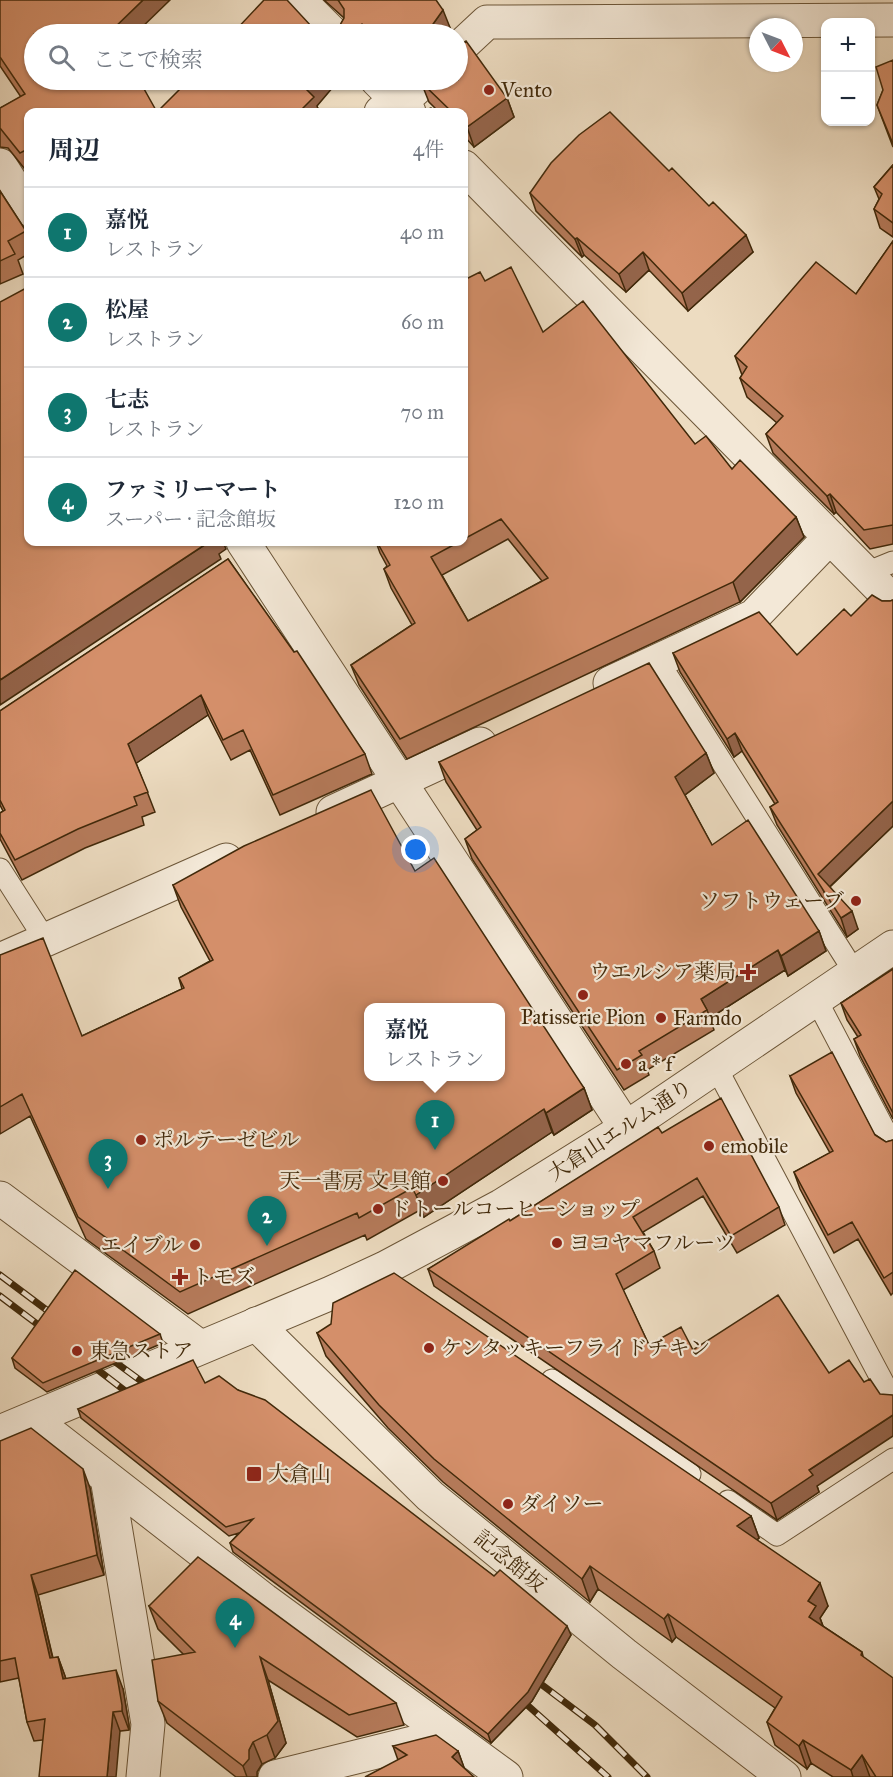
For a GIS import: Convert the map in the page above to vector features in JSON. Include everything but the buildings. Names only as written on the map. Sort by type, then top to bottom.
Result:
[{"type":"street","points":[[299,0],[323,24]]},
{"type":"street","points":[[468,37],[487,11],[893,20]]},
{"type":"street","points":[[384,90],[396,108]]},
{"type":"street","points":[[398,108],[415,90]]},
{"type":"street","points":[[0,165],[24,202]]},
{"type":"street","points":[[468,171],[830,537],[879,568],[893,601]]},
{"type":"street","points":[[582,696],[754,616],[830,537]]},
{"type":"street","points":[[242,554],[399,783],[626,1128]]},
{"type":"street","points":[[303,826],[507,732]]},
{"type":"street","points":[[0,960],[249,850]]},
{"type":"street","name":"大倉山エルム通り","points":[[0,1432],[256,1324],[393,1273],[626,1128],[893,947]]},
{"type":"street","points":[[0,1198],[200,1347]]},
{"type":"street","name":"記念館坂","points":[[256,1324],[430,1496],[624,1654],[784,1777]]},
{"type":"street","points":[[33,1420],[264,1600],[506,1777]]},
{"type":"street","points":[[107,1478],[148,1724],[143,1777]]},
{"type":"street","points":[[275,1777],[447,1734]]},
{"type":"lane","points":[[658,661],[855,973]]},
{"type":"lane","points":[[0,869],[46,941]]},
{"type":"lane","points":[[816,999],[893,1146]]},
{"type":"lane","points":[[716,1067],[893,1401]]},
{"type":"lane","points":[[536,1370],[777,1535],[893,1459]]},
{"type":"railway","points":[[0,1275],[60,1320]]},
{"type":"railway","points":[[0,1296],[49,1333]]},
{"type":"railway","points":[[103,1353],[156,1392]]},
{"type":"railway","points":[[85,1360],[137,1400]]},
{"type":"railway","points":[[529,1675],[595,1725],[647,1777]]},
{"type":"railway","points":[[516,1695],[608,1777]]},
{"type":"place","name":"Vento","points":[[489,90]]},
{"type":"place","name":"ソフトウェーブ","points":[[856,901]]},
{"type":"place","name":"ウエルシア薬局","points":[[748,972]]},
{"type":"place","name":"Patisserie Pion","points":[[583,995]]},
{"type":"place","name":"Farmdo","points":[[661,1018]]},
{"type":"place","name":"a * f","points":[[626,1064]]},
{"type":"place","name":"ポルテーゼビル","points":[[141,1140]]},
{"type":"place","name":"emobile","points":[[709,1146]]},
{"type":"place","name":"嘉悦","points":[[435,1150]]},
{"type":"place","name":"天一書房 文具館","points":[[443,1181]]},
{"type":"place","name":"七志","points":[[108,1189]]},
{"type":"place","name":"ドトールコーヒーショップ","points":[[378,1209]]},
{"type":"place","name":"ヨコヤマフルーツ","points":[[557,1243]]},
{"type":"place","name":"エイブル","points":[[195,1245]]},
{"type":"place","name":"松屋","points":[[267,1246]]},
{"type":"place","name":"トモズ","points":[[180,1277]]},
{"type":"place","name":"ケンタッキーフライドチキン","points":[[429,1348]]},
{"type":"place","name":"東急ストア","points":[[77,1351]]},
{"type":"place","name":"大倉山","points":[[254,1474]]},
{"type":"place","name":"ダイソー","points":[[508,1504]]},
{"type":"place","name":"ファミリーマート","points":[[235,1648]]}]
